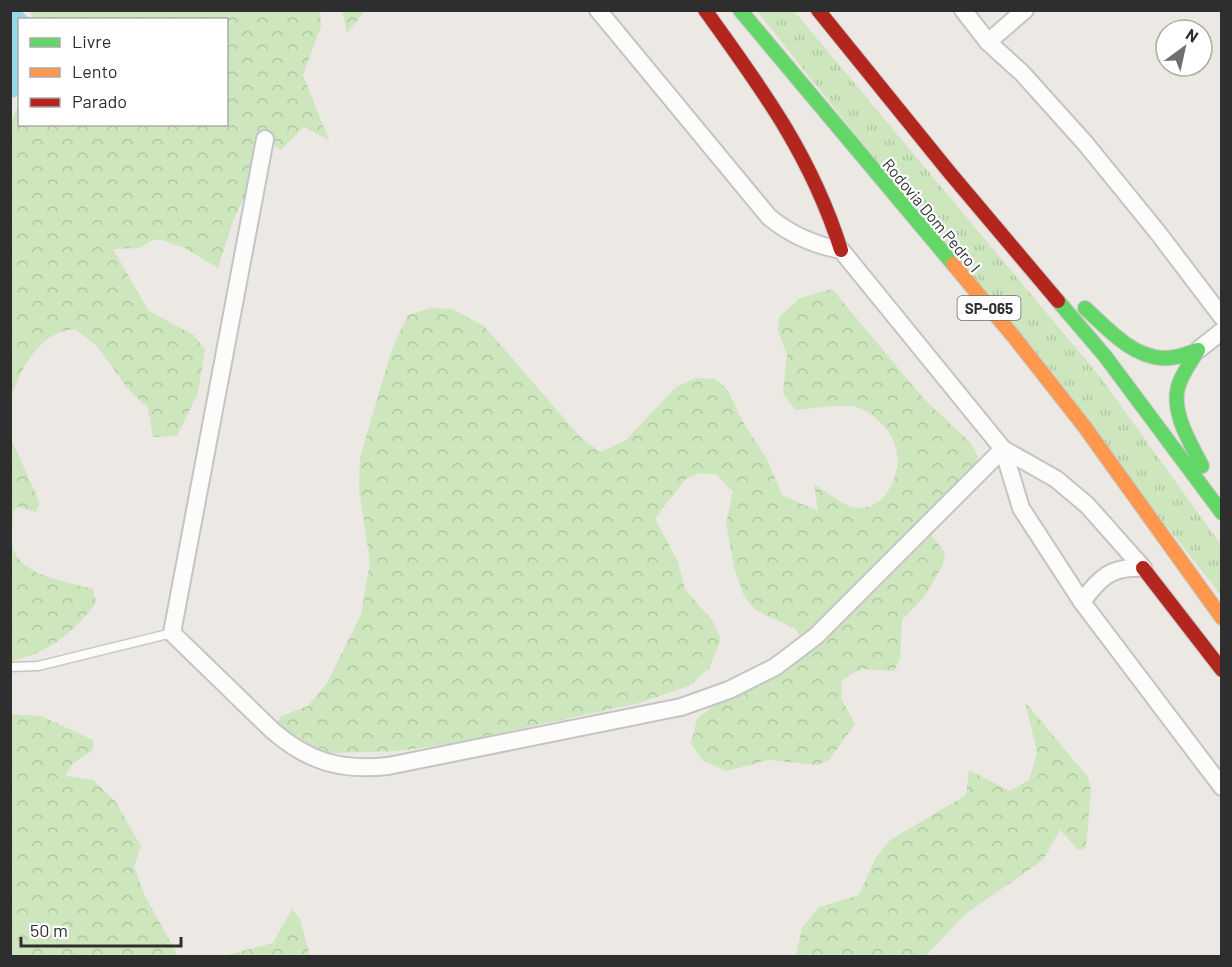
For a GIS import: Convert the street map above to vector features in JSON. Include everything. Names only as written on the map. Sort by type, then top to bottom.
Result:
[{"type":"highway","points":[[705,10],[774,108],[802,156],[822,194],[841,250]]},
{"type":"highway","name":"Rodovia Dom Pedro I","points":[[740,10],[1021,346],[1084,426],[1221,618]]},
{"type":"highway","points":[[818,11],[1105,356],[1221,512]]},
{"type":"highway","points":[[1002,234],[1129,347],[1156,358],[1175,358],[1198,350]]},
{"type":"highway","points":[[1198,350],[1177,390],[1179,415],[1221,512]]},
{"type":"highway","points":[[1143,568],[1221,670]]},
{"type":"street","points":[[598,10],[770,217],[785,230],[802,240],[821,247],[841,250],[1003,449],[1056,479],[1087,505],[1143,568]]},
{"type":"street","points":[[963,10],[988,42],[1022,74],[1085,143],[1160,234],[1221,317]]},
{"type":"street","points":[[988,42],[1025,10]]},
{"type":"street","points":[[265,139],[172,633],[289,744],[326,763],[346,767],[388,766],[681,707],[729,690],[775,667],[816,636],[1003,449]]},
{"type":"street","points":[[1198,350],[1221,331]]},
{"type":"street","points":[[1003,449],[1021,508],[1082,603],[1221,787]]},
{"type":"street","points":[[1082,603],[1104,575],[1121,569],[1143,568]]},
{"type":"lane","points":[[10,667],[38,666],[172,633]]},
{"type":"green space","points":[[342,10],[365,11],[347,33]]},
{"type":"green space","points":[[30,11],[320,11],[321,26],[303,75],[329,140],[304,127],[281,150],[273,145],[267,148],[233,221],[218,268],[185,248],[162,240],[153,240],[139,248],[113,249],[149,311],[194,335],[205,350],[198,393],[177,436],[153,437],[148,408],[128,389],[97,346],[75,329],[51,337],[42,344],[27,363],[11,397],[10,123],[18,107],[18,126],[228,126],[228,18],[32,18]]},
{"type":"green space","points":[[757,11],[794,11],[1101,378],[1221,545],[1221,595]]},
{"type":"green space","points":[[832,289],[924,399],[970,442],[978,457],[974,485],[930,533],[945,553],[943,565],[925,596],[902,620],[900,659],[894,671],[861,669],[842,680],[841,698],[855,724],[829,760],[818,765],[769,760],[727,771],[703,761],[691,743],[697,719],[718,702],[786,672],[796,660],[802,641],[796,629],[755,610],[744,596],[734,567],[726,523],[733,492],[717,475],[699,473],[686,479],[655,518],[678,562],[685,589],[712,620],[721,640],[709,668],[689,686],[639,703],[460,742],[400,751],[327,753],[296,741],[277,723],[281,716],[308,706],[327,683],[361,615],[370,562],[359,489],[360,457],[392,349],[408,315],[431,308],[452,309],[484,326],[582,439],[601,452],[626,440],[676,387],[696,378],[715,379],[727,389],[744,424],[767,459],[782,495],[818,511],[814,484],[844,504],[860,508],[871,506],[879,501],[886,494],[896,474],[897,452],[887,430],[876,418],[855,407],[834,406],[795,410],[783,393],[787,354],[778,332],[779,317],[800,298]]},
{"type":"green space","points":[[10,437],[40,503],[36,512],[18,507],[13,511],[12,544],[17,558],[35,571],[47,576],[93,589],[96,602],[79,623],[59,640],[36,653],[11,661]]},
{"type":"green space","points":[[1025,702],[1088,777],[1091,790],[1086,848],[1078,850],[1060,830],[1043,860],[964,915],[926,956],[796,956],[802,928],[819,907],[859,895],[876,857],[890,840],[966,795],[969,770],[1010,791],[1029,780],[1037,752]]},
{"type":"green space","points":[[10,714],[41,716],[93,740],[93,750],[72,764],[65,776],[93,780],[115,801],[141,846],[134,867],[145,896],[178,956],[11,956]]},
{"type":"green space","points":[[292,909],[300,919],[310,956],[223,956],[273,943]]},
{"type":"waterway","points":[[10,27],[13,30],[10,78]]},
{"type":"traffic: fast","points":[[740,10],[953,264]]},
{"type":"traffic: fast","points":[[1058,301],[1105,356],[1222,513]]},
{"type":"traffic: fast","points":[[1085,308],[1120,340],[1140,352],[1167,358],[1198,350]]},
{"type":"traffic: fast","points":[[1198,350],[1178,387],[1177,407],[1183,428],[1202,466]]},
{"type":"traffic: slow","points":[[953,264],[1084,426],[1222,618]]},
{"type":"traffic: jam","points":[[705,10],[746,67],[800,153],[829,216],[841,250]]},
{"type":"traffic: jam","points":[[818,10],[950,173],[1058,301]]},
{"type":"traffic: jam","points":[[1143,568],[1222,670]]}]
